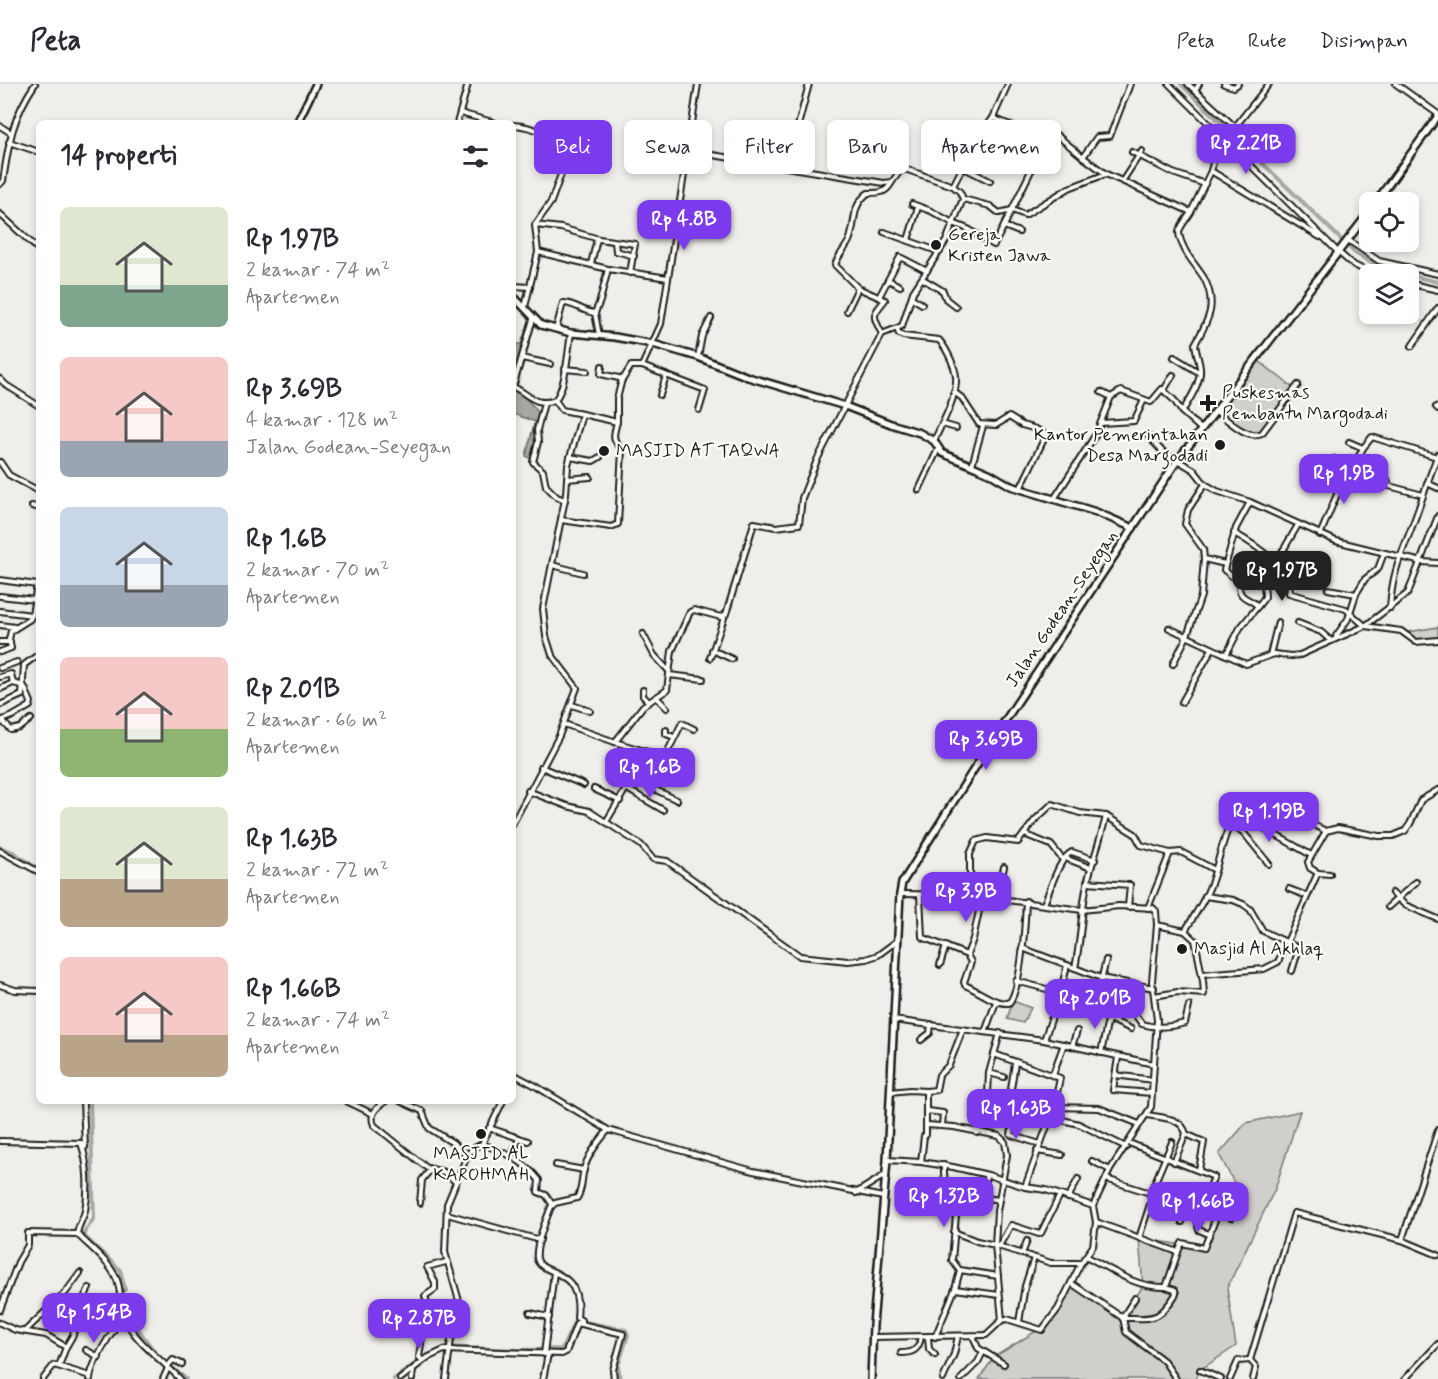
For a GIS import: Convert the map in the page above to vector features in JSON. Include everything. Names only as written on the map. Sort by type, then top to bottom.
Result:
[{"type":"main road","points":[[298,120],[316,84]]},
{"type":"main road","points":[[1383,192],[1438,115]]},
{"type":"main road","name":"Jalan Godean-Seyegan","points":[[871,1379],[887,1160],[900,894],[904,879],[993,739],[1177,460],[1359,224]]},
{"type":"main road","points":[[516,299],[541,325],[571,333],[653,344],[698,357],[748,377],[845,406],[920,433],[934,441],[942,453],[1020,489],[1096,512],[1133,528]]},
{"type":"street","points":[[0,184],[11,133],[21,105],[35,84]]},
{"type":"street","points":[[458,120],[468,84]]},
{"type":"street","points":[[693,120],[698,84]]},
{"type":"street","points":[[799,120],[809,84]]},
{"type":"street","points":[[998,120],[993,118],[1008,84]]},
{"type":"street","points":[[1083,157],[1097,137],[1110,136],[1130,84]]},
{"type":"street","points":[[1169,84],[1327,241],[1359,268]]},
{"type":"street","points":[[1188,84],[1234,127],[1269,84]]},
{"type":"street","points":[[1195,91],[1199,84]]},
{"type":"street","points":[[1224,84],[1234,87],[1238,84]]},
{"type":"street","points":[[1396,84],[1438,115]]},
{"type":"street","points":[[460,113],[485,120]]},
{"type":"street","points":[[516,125],[532,128],[562,145],[568,150],[569,155],[551,202],[535,225],[538,252],[525,307]]},
{"type":"street","points":[[0,126],[11,133]]},
{"type":"street","points":[[1182,412],[1200,373],[1195,344],[1209,321],[1210,313],[1206,284],[1179,236],[1211,171],[1220,133]]},
{"type":"street","points":[[1061,139],[1106,174],[1191,212]]},
{"type":"street","points":[[9,142],[36,151]]},
{"type":"street","points":[[1123,180],[1136,154],[1142,151]]},
{"type":"street","points":[[1136,154],[1173,173],[1205,184]]},
{"type":"street","points":[[882,334],[873,316],[874,311],[885,302],[858,288],[836,268],[835,263],[849,242],[855,209],[868,193],[887,191],[900,171],[905,169],[953,186],[963,198],[985,205],[999,213],[1012,210],[1027,214],[1069,188],[1106,174]]},
{"type":"street","points":[[1211,171],[1327,241]]},
{"type":"street","points":[[815,172],[880,183],[892,182]]},
{"type":"street","points":[[642,366],[661,324],[684,174]]},
{"type":"street","points":[[953,186],[959,174]]},
{"type":"street","points":[[976,174],[990,181]]},
{"type":"street","points":[[912,204],[971,230],[994,245],[1029,174]]},
{"type":"street","points":[[710,658],[753,524],[782,527],[799,524],[802,498],[812,472],[845,406],[882,334],[902,326],[912,298],[940,252],[963,198]]},
{"type":"street","points":[[908,240],[918,207]]},
{"type":"street","points":[[0,214],[36,247]]},
{"type":"street","points":[[535,225],[561,228],[597,239],[635,244],[630,273]]},
{"type":"street","points":[[1004,226],[1019,232]]},
{"type":"street","points":[[884,231],[940,252]]},
{"type":"street","points":[[591,264],[597,239]]},
{"type":"street","points":[[1346,240],[1380,261],[1438,274]]},
{"type":"street","points":[[615,241],[616,251],[634,256]]},
{"type":"street","points":[[538,252],[608,269],[668,278]]},
{"type":"street","points":[[879,297],[900,257],[927,271]]},
{"type":"street","points":[[599,336],[595,313],[608,269]]},
{"type":"street","points":[[923,279],[943,291],[946,299],[956,307]]},
{"type":"street","points":[[888,280],[900,286]]},
{"type":"street","points":[[516,286],[530,287]]},
{"type":"street","points":[[1419,286],[1438,290]]},
{"type":"street","points":[[847,311],[858,288]]},
{"type":"street","points":[[912,298],[922,304]]},
{"type":"street","points":[[556,329],[563,303],[595,313]]},
{"type":"street","points":[[1412,346],[1436,315],[1438,308]]},
{"type":"street","points":[[698,357],[702,336],[711,318]]},
{"type":"street","points":[[516,377],[533,319]]},
{"type":"street","points":[[897,329],[903,336],[939,340],[945,347],[955,374],[954,392],[934,441]]},
{"type":"street","points":[[516,389],[536,402],[544,403],[555,400],[559,396],[571,333]]},
{"type":"street","points":[[1174,357],[1200,373]]},
{"type":"street","points":[[522,358],[550,364]]},
{"type":"street","points":[[602,366],[601,374],[622,379]]},
{"type":"street","points":[[561,520],[611,527],[618,524],[622,450],[614,440],[617,399],[622,379],[631,366],[642,366],[705,390],[699,410]]},
{"type":"street","points":[[565,369],[587,371]]},
{"type":"street","points":[[1053,500],[1096,434],[1111,397],[1123,391],[1152,401],[1161,389],[1164,390],[1173,375]]},
{"type":"street","points":[[660,395],[666,376]]},
{"type":"street","points":[[0,379],[6,386],[36,404]]},
{"type":"street","points":[[1216,411],[1249,435],[1256,436],[1262,433],[1298,385]]},
{"type":"street","points":[[1164,390],[1182,412],[1202,430]]},
{"type":"street","points":[[954,392],[962,398],[979,424],[983,426]]},
{"type":"street","points":[[1101,392],[1111,397]]},
{"type":"street","points":[[1101,423],[1134,421],[1143,399]]},
{"type":"street","points":[[555,400],[562,410],[617,422]]},
{"type":"street","points":[[544,403],[537,430],[538,442],[533,462],[543,471],[546,486],[553,494],[565,500]]},
{"type":"street","points":[[516,817],[564,724],[577,685],[554,660],[547,641],[544,604],[565,500],[570,457],[582,414]]},
{"type":"street","points":[[971,466],[985,423],[996,425],[1009,417],[1022,425],[1036,429],[1046,435],[1020,489]]},
{"type":"street","points":[[942,424],[956,428]]},
{"type":"street","points":[[1148,436],[1162,451],[1194,470],[1205,484],[1217,491],[1250,502],[1336,541],[1422,562],[1438,563]]},
{"type":"street","points":[[1320,535],[1343,480],[1353,468],[1370,438],[1375,437],[1437,455],[1399,555],[1391,590],[1390,609]]},
{"type":"street","points":[[1349,442],[1363,448]]},
{"type":"street","points":[[919,490],[938,449]]},
{"type":"street","points":[[1359,456],[1374,464],[1388,480],[1389,486],[1423,495]]},
{"type":"street","points":[[570,457],[594,461],[600,457]]},
{"type":"street","points":[[1335,459],[1353,468]]},
{"type":"street","points":[[0,462],[9,475],[36,489]]},
{"type":"street","points":[[567,479],[590,477]]},
{"type":"street","points":[[1427,483],[1438,488]]},
{"type":"street","points":[[1173,664],[1187,636],[1201,596],[1204,559],[1200,543],[1185,524],[1188,510],[1205,484]]},
{"type":"street","points":[[1250,502],[1234,533],[1224,570],[1239,582],[1239,593],[1258,606]]},
{"type":"street","points":[[32,506],[36,507]]},
{"type":"street","points":[[1169,628],[1246,663],[1270,655],[1295,656],[1365,626],[1408,594],[1438,516]]},
{"type":"street","points":[[1226,655],[1240,628],[1265,597],[1264,583],[1298,525]]},
{"type":"street","points":[[1234,533],[1275,562],[1289,587],[1288,593],[1351,611],[1365,626],[1404,632],[1416,642],[1438,640]]},
{"type":"street","points":[[1283,550],[1296,562],[1310,569]]},
{"type":"street","points":[[1331,639],[1341,632],[1356,594],[1365,579],[1378,569],[1384,553]]},
{"type":"street","points":[[1204,559],[1225,564]]},
{"type":"street","points":[[552,565],[583,573]]},
{"type":"street","points":[[0,580],[36,585]]},
{"type":"street","points":[[1328,589],[1356,594]]},
{"type":"street","points":[[0,652],[11,648],[11,631],[30,619],[36,592]]},
{"type":"street","points":[[0,596],[35,600]]},
{"type":"street","points":[[0,611],[32,615]]},
{"type":"street","points":[[615,742],[641,709],[667,690],[674,644],[691,611],[724,617]]},
{"type":"street","points":[[1270,655],[1278,622]]},
{"type":"street","points":[[1299,623],[1331,639]]},
{"type":"street","points":[[0,625],[15,627]]},
{"type":"street","points":[[643,634],[654,656],[668,673],[703,679]]},
{"type":"street","points":[[0,642],[10,642]]},
{"type":"street","points":[[1182,702],[1212,649]]},
{"type":"street","points":[[712,650],[732,659]]},
{"type":"street","points":[[0,705],[22,695],[24,665],[36,656]]},
{"type":"street","points":[[0,668],[17,662]]},
{"type":"street","points":[[0,677],[11,674],[13,683]]},
{"type":"street","points":[[0,689],[13,683],[24,686]]},
{"type":"street","points":[[24,686],[31,702],[30,706],[1,721],[11,730],[20,728],[31,719]]},
{"type":"street","points":[[644,690],[643,696],[649,702]]},
{"type":"street","points":[[656,697],[667,708]]},
{"type":"street","points":[[572,705],[590,711]]},
{"type":"street","points":[[564,724],[664,759],[681,723],[694,729]]},
{"type":"street","points":[[666,730],[666,734],[674,737]]},
{"type":"street","points":[[606,822],[648,752]]},
{"type":"street","points":[[542,766],[584,785]]},
{"type":"street","points":[[633,779],[677,800]]},
{"type":"street","points":[[594,789],[620,801]]},
{"type":"street","points":[[627,789],[663,810]]},
{"type":"street","points":[[1185,931],[1205,896],[1230,825],[1247,799],[1262,801],[1326,831],[1338,828],[1379,836],[1393,836],[1401,833],[1410,824],[1421,800],[1438,790]]},
{"type":"street","points":[[528,791],[567,806],[585,809],[641,845],[651,858],[667,861],[800,956],[848,961],[866,959],[878,955],[897,941]]},
{"type":"street","points":[[1254,822],[1262,801]]},
{"type":"street","points":[[970,895],[970,854],[976,841],[987,838],[1016,843],[1052,804],[1080,813],[1106,816],[1135,834],[1142,845],[1170,853],[1181,852],[1215,870]]},
{"type":"street","points":[[1237,813],[1311,855]]},
{"type":"street","points":[[1075,968],[1081,940],[1082,910],[1087,882],[1106,816]]},
{"type":"street","points":[[1230,825],[1242,832],[1269,864]]},
{"type":"street","points":[[1326,831],[1311,855],[1309,867],[1318,873],[1330,874]]},
{"type":"street","points":[[1024,834],[1051,845],[1064,859],[1091,868]]},
{"type":"street","points":[[0,851],[36,870]]},
{"type":"street","points":[[1044,904],[1068,854],[1072,852],[1095,860]]},
{"type":"street","points":[[1148,908],[1170,853]]},
{"type":"street","points":[[997,898],[1004,867]]},
{"type":"street","points":[[1202,974],[1264,969],[1278,962],[1318,873]]},
{"type":"street","points":[[1087,882],[1130,885],[1128,907]]},
{"type":"street","points":[[1388,907],[1416,882]]},
{"type":"street","points":[[1289,889],[1307,896]]},
{"type":"street","points":[[1392,893],[1405,905],[1438,919]]},
{"type":"street","points":[[873,1337],[986,1335],[1002,1320],[1019,1322],[1042,1330],[1058,1309],[1081,1263],[1093,1246],[1096,1222],[1093,1206],[1110,1170],[1139,1124],[1148,1115],[1151,1107],[1154,1064],[1156,1028],[1152,981],[1158,925],[1156,909],[1128,907],[1082,910],[970,895],[900,894]]},
{"type":"street","points":[[920,895],[922,937],[967,955],[971,962],[964,984],[996,1002],[1007,1004],[1011,1001],[1016,981],[1022,948],[1026,901]]},
{"type":"street","points":[[1205,896],[1243,903],[1250,909],[1263,931],[1300,949],[1292,971]]},
{"type":"street","points":[[967,955],[973,939],[982,897]]},
{"type":"street","points":[[1154,996],[1178,992],[1203,995],[1202,974],[1195,940],[1185,931],[1158,925]]},
{"type":"street","points":[[940,965],[946,946]]},
{"type":"street","points":[[1022,948],[1101,978],[1154,988]]},
{"type":"street","points":[[1106,960],[1096,1002],[1097,1007],[1133,1012],[1142,1024],[1156,1028],[1162,1025],[1185,1023],[1189,1006]]},
{"type":"street","points":[[1044,1040],[1061,991],[1067,965]]},
{"type":"street","points":[[1016,981],[1096,1002]]},
{"type":"street","points":[[0,985],[15,990],[36,991]]},
{"type":"street","points":[[985,1032],[996,1002]]},
{"type":"street","points":[[1101,1053],[1110,1010]]},
{"type":"street","points":[[1109,1019],[1131,1029]]},
{"type":"street","points":[[893,1020],[1044,1040],[1154,1064]]},
{"type":"street","points":[[921,1040],[930,1033],[931,1024]]},
{"type":"street","points":[[889,1092],[936,1090],[939,1075],[949,1065],[963,1029]]},
{"type":"street","points":[[1072,1046],[1077,1031]]},
{"type":"street","points":[[977,1132],[988,1094],[989,1073],[1000,1033]]},
{"type":"street","points":[[1052,1075],[1064,1044]]},
{"type":"street","points":[[994,1054],[1060,1078],[1054,1107],[1025,1187]]},
{"type":"street","points":[[1118,1057],[1113,1090],[1152,1093]]},
{"type":"street","points":[[1011,1089],[1015,1063]]},
{"type":"street","points":[[989,1073],[1004,1077]]},
{"type":"street","points":[[1115,1075],[1153,1080]]},
{"type":"street","points":[[516,1076],[608,1130],[753,1172],[883,1197]]},
{"type":"street","points":[[921,1162],[927,1125],[926,1091]]},
{"type":"street","points":[[988,1094],[1014,1115],[1011,1135],[1005,1142]]},
{"type":"street","points":[[1028,1095],[1056,1100]]},
{"type":"street","points":[[77,1234],[85,1210],[83,1104]]},
{"type":"street","points":[[352,1104],[373,1114]]},
{"type":"street","points":[[381,1104],[376,1107],[372,1120],[380,1131],[430,1170],[444,1172],[456,1182]]},
{"type":"street","points":[[407,1104],[422,1111],[429,1128],[453,1143],[467,1156]]},
{"type":"street","points":[[446,1379],[451,1339],[457,1327],[459,1301],[445,1252],[449,1198],[467,1156],[472,1149],[482,1144],[501,1104]]},
{"type":"street","points":[[1054,1107],[1099,1108],[1139,1124]]},
{"type":"street","points":[[927,1111],[943,1113],[942,1126]]},
{"type":"street","points":[[1148,1115],[1179,1122],[1186,1134],[1205,1143],[1199,1170]]},
{"type":"street","points":[[1050,1118],[1079,1124],[1127,1145],[1214,1177],[1201,1209],[1198,1228],[1209,1234]]},
{"type":"street","points":[[927,1125],[999,1136],[1005,1142],[1007,1155],[999,1200],[997,1246],[1002,1320]]},
{"type":"street","points":[[489,1128],[528,1141]]},
{"type":"street","points":[[552,1204],[577,1198],[588,1159],[608,1130]]},
{"type":"street","points":[[1402,1240],[1438,1130]]},
{"type":"street","points":[[1174,1162],[1186,1134]]},
{"type":"street","points":[[1011,1135],[1040,1144]]},
{"type":"street","points":[[512,1156],[519,1138]]},
{"type":"street","points":[[0,1141],[80,1143],[85,1151]]},
{"type":"street","points":[[1139,1238],[1151,1195],[1172,1142]]},
{"type":"street","points":[[482,1144],[525,1164],[539,1180],[538,1192],[546,1195],[552,1204]]},
{"type":"street","points":[[1037,1151],[1062,1155]]},
{"type":"street","points":[[887,1160],[944,1165],[987,1174],[1093,1206]]},
{"type":"street","points":[[1092,1161],[1110,1170]]},
{"type":"street","points":[[556,1165],[584,1170]]},
{"type":"street","points":[[944,1165],[945,1191]]},
{"type":"street","points":[[420,1203],[422,1180],[430,1170]]},
{"type":"street","points":[[979,1197],[987,1174]]},
{"type":"street","points":[[856,1193],[885,1175]]},
{"type":"street","points":[[1068,1198],[1078,1179]]},
{"type":"street","points":[[1106,1179],[1201,1209],[1215,1218],[1203,1248],[1182,1243],[1166,1287]]},
{"type":"street","points":[[929,1189],[999,1200]]},
{"type":"street","points":[[958,1193],[952,1260],[959,1270],[998,1276]]},
{"type":"street","points":[[997,1246],[1011,1225],[1041,1233],[1060,1195]]},
{"type":"street","points":[[1231,1218],[1238,1209],[1241,1196]]},
{"type":"street","points":[[1204,1200],[1238,1209]]},
{"type":"street","points":[[552,1204],[537,1249],[537,1261],[568,1280],[576,1294],[577,1318],[581,1322],[623,1334],[613,1370],[614,1379]]},
{"type":"street","points":[[1182,1222],[1187,1204]]},
{"type":"street","points":[[1250,1360],[1294,1213],[1402,1240],[1438,1255]]},
{"type":"street","points":[[447,1214],[540,1240]]},
{"type":"street","points":[[1096,1222],[1178,1252]]},
{"type":"street","points":[[954,1232],[1059,1265],[1081,1263]]},
{"type":"street","points":[[0,1310],[18,1262],[28,1245],[28,1233],[77,1234],[110,1267],[117,1280],[124,1317],[143,1343],[180,1379]]},
{"type":"street","points":[[1022,1254],[1027,1241]]},
{"type":"street","points":[[1071,1283],[1122,1318],[1158,1317],[1176,1294],[1175,1290],[1166,1287],[1136,1283],[1086,1256]]},
{"type":"street","points":[[1019,1322],[1025,1286],[1034,1258]]},
{"type":"street","points":[[421,1360],[424,1324],[431,1315],[425,1296],[435,1289],[427,1267],[446,1262]]},
{"type":"street","points":[[935,1337],[955,1289],[959,1270]]},
{"type":"street","points":[[543,1379],[554,1272]]},
{"type":"street","points":[[24,1331],[66,1292],[80,1273]]},
{"type":"street","points":[[59,1366],[73,1335],[79,1308],[89,1288]]},
{"type":"street","points":[[955,1289],[999,1295]]},
{"type":"street","points":[[1135,1298],[1122,1318],[1126,1332],[1164,1361],[1176,1379]]},
{"type":"street","points":[[530,1313],[549,1317]]},
{"type":"street","points":[[43,1379],[50,1368],[59,1366],[90,1377],[115,1327],[124,1317]]},
{"type":"street","points":[[400,1379],[421,1360],[451,1349],[564,1353],[577,1323],[581,1322]]},
{"type":"street","points":[[1,1325],[46,1335],[66,1347]]},
{"type":"street","points":[[943,1379],[954,1354],[958,1336]]},
{"type":"street","points":[[973,1336],[978,1348],[1004,1364]]},
{"type":"street","points":[[901,1353],[910,1353],[917,1348],[921,1337]]},
{"type":"street","points":[[928,1337],[929,1348],[935,1354]]},
{"type":"street","points":[[1405,1379],[1438,1344]]},
{"type":"street","points":[[86,1350],[99,1357]]},
{"type":"street","points":[[961,1379],[978,1362],[983,1352]]},
{"type":"street","points":[[163,1379],[173,1360],[182,1364]]},
{"type":"street","points":[[1230,1379],[1238,1361],[1250,1360]]},
{"type":"street","points":[[1250,1360],[1256,1367],[1253,1379]]},
{"type":"street","points":[[412,1379],[413,1369]]},
{"type":"street","points":[[1200,1370],[1221,1379]]},
{"type":"shaded area","points":[[529,329],[516,373],[516,344],[521,344],[525,332]]},
{"type":"shaded area","points":[[1259,361],[1292,387],[1255,439],[1219,414]]},
{"type":"shaded area","points":[[516,392],[540,415],[536,422],[516,415]]},
{"type":"shaded area","points":[[534,424],[538,441],[533,460],[526,456]]},
{"type":"shaded area","points":[[1438,627],[1438,638],[1417,640],[1408,632]]},
{"type":"shaded area","points":[[1013,1001],[1031,1008],[1023,1023],[1007,1019]]},
{"type":"shaded area","points":[[1300,1111],[1275,1189],[1227,1288],[1236,1346],[1200,1370],[1196,1379],[979,1379],[994,1357],[1046,1325],[1071,1283],[1122,1318],[1143,1286],[1139,1238],[1202,1248],[1215,1220],[1241,1196],[1219,1154],[1246,1123]]},
{"type":"waterway","points":[[1181,84],[1355,253],[1373,264]]},
{"type":"waterway","points":[[1419,278],[1438,282]]},
{"type":"waterway","points":[[0,847],[13,852],[36,868]]},
{"type":"waterway","points":[[90,1104],[94,1218],[84,1233],[85,1237],[120,1270],[125,1290]]},
{"type":"waterway","points":[[126,1296],[132,1321],[157,1355],[186,1379]]},
{"type":"waterway","points":[[394,1379],[425,1356],[445,1347],[562,1349],[575,1320],[626,1330],[628,1335],[618,1366],[620,1379]]},
{"type":"place","name":"Gereja Kristen Jawa","points":[[936,245]]},
{"type":"place","name":"Puskesmas Pembantu Margodadi","points":[[1208,403]]},
{"type":"place","name":"Kantor Pemerintahan Desa Margodadi","points":[[1220,445]]},
{"type":"place","name":"MASJID AT TAQWA","points":[[604,451]]},
{"type":"place","name":"Masjid Al Akhlaq","points":[[1182,949]]},
{"type":"place","name":"MASJID AL KAROHMAH","points":[[481,1134]]}]
